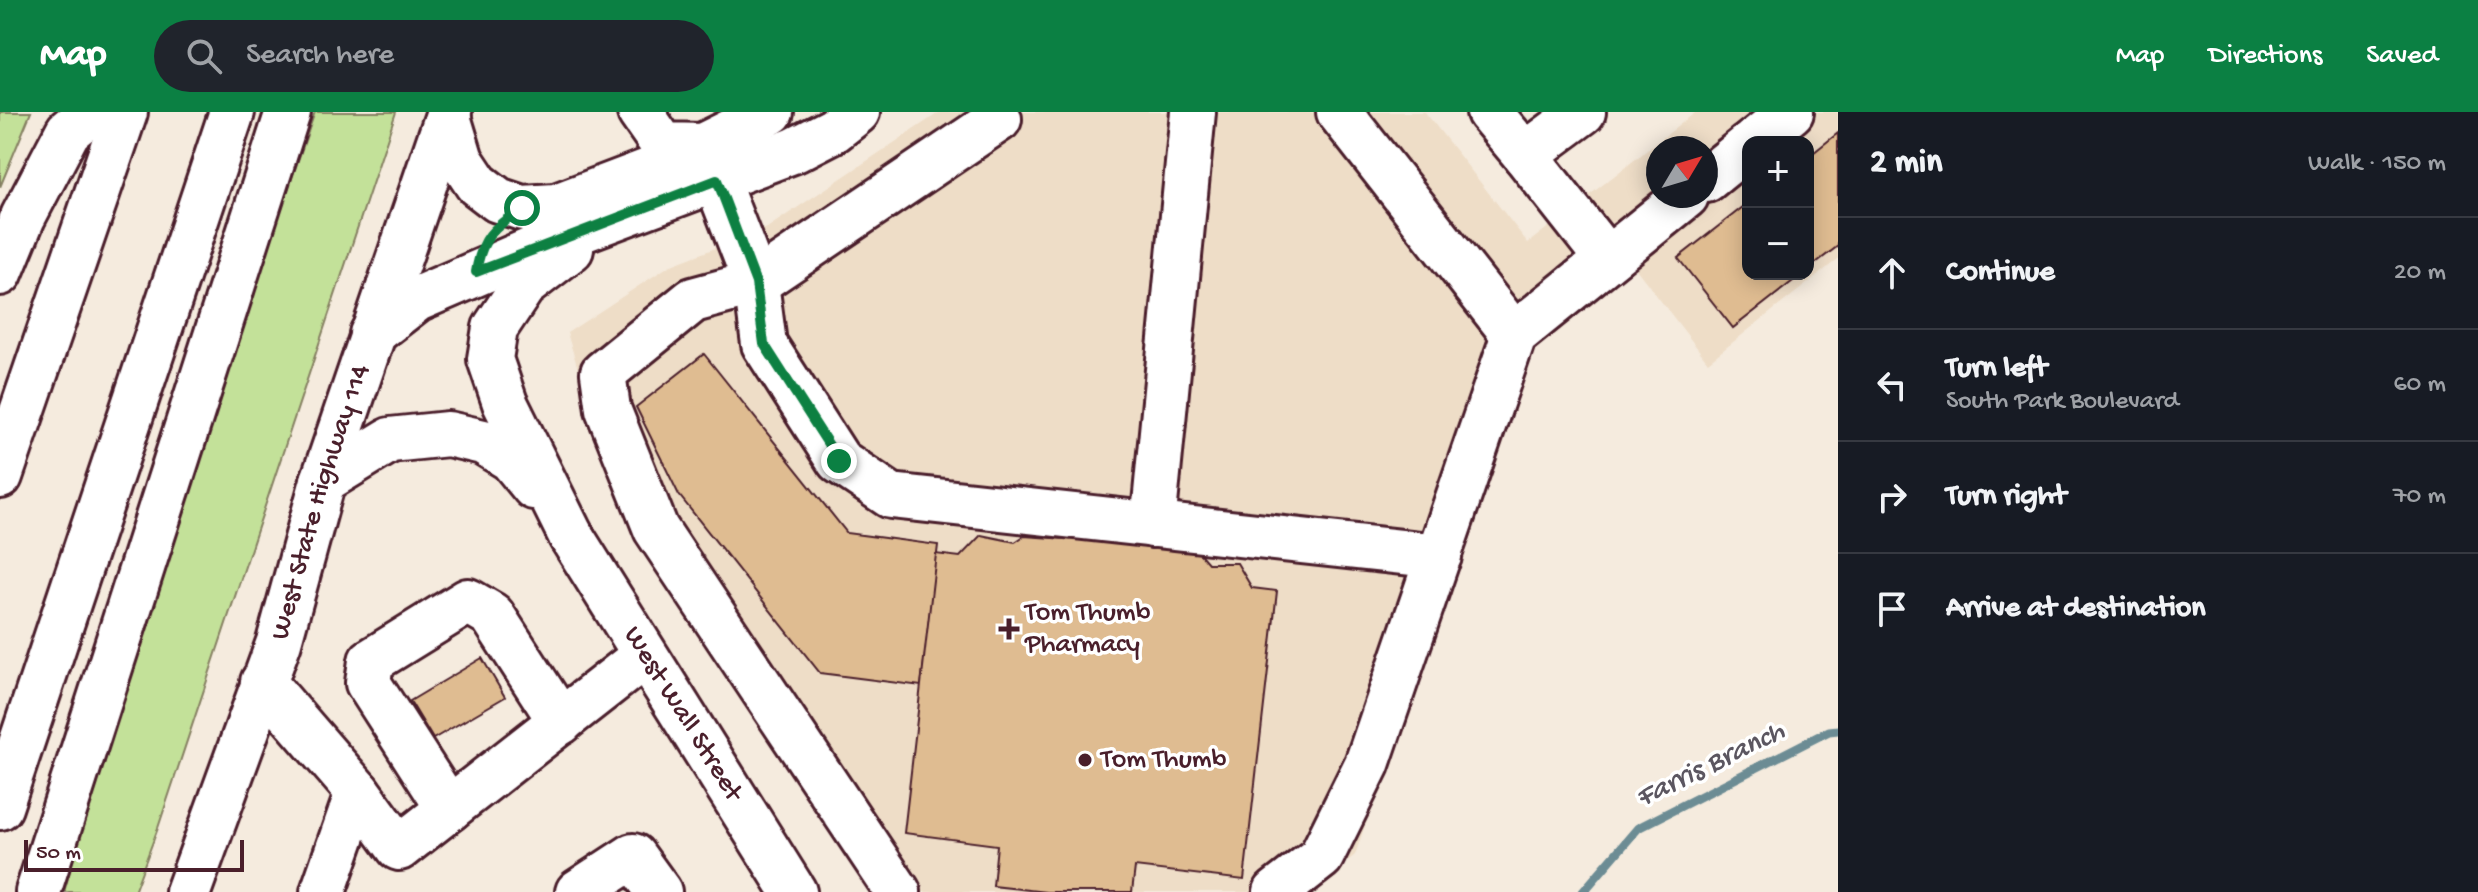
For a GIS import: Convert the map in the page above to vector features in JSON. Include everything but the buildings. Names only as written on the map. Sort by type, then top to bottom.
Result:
[{"type":"main road","points":[[0,273],[23,217],[68,131],[91,112]]},
{"type":"main road","points":[[0,476],[125,112]]},
{"type":"main road","points":[[0,807],[232,112]]},
{"type":"main road","points":[[38,892],[288,112]]},
{"type":"main road","points":[[640,112],[663,145],[710,163],[756,283],[764,344],[839,461],[891,496],[1439,556]]},
{"type":"main road","points":[[372,334],[417,299],[476,272],[606,221],[710,163],[771,112]]},
{"type":"main road","points":[[449,114],[461,160],[477,184],[498,200],[522,208],[556,206],[664,165],[710,163],[795,150],[834,130],[857,112]]},
{"type":"main road","points":[[1153,525],[1193,112]]},
{"type":"main road","points":[[1339,112],[1514,335]]},
{"type":"main road","points":[[1489,112],[1607,259]]},
{"type":"main road","points":[[1525,155],[1583,112]]},
{"type":"main road","points":[[1761,136],[1791,112]]},
{"type":"main road","name":"West State Highway 114","points":[[188,892],[279,642],[323,481],[449,114]]},
{"type":"main road","points":[[898,892],[656,529],[608,409],[603,373],[693,300],[756,283],[1000,114]]},
{"type":"main road","points":[[1718,170],[1742,151]]},
{"type":"main road","points":[[522,208],[498,225],[482,244],[476,272],[473,325],[488,405],[571,536]]},
{"type":"main road","points":[[1276,892],[1321,857],[1367,764],[1514,335],[1671,208]]},
{"type":"main road","points":[[571,536],[505,403],[490,359],[495,328],[523,286],[606,221]]},
{"type":"main road","points":[[323,481],[390,440],[448,434],[472,439],[511,459],[571,536]]},
{"type":"main road","name":"West Wall Street","points":[[571,536],[794,892]]},
{"type":"main road","points":[[449,809],[368,683],[371,661],[468,601],[492,615],[561,722]]},
{"type":"main road","points":[[263,682],[358,792],[399,848],[644,656]]},
{"type":"main road","points":[[323,892],[358,792]]},
{"type":"main road","points":[[578,892],[633,856],[659,892]]},
{"type":"shaded area","points":[[940,112],[1425,112],[1528,243],[1646,151],[1646,208],[1718,208],[1718,136],[1665,136],[1696,112],[1838,112],[1838,259],[1814,278],[1814,136],[1742,136],[1742,280],[1811,280],[1708,362],[1630,261],[1540,334],[1439,607],[1355,855],[1309,892],[873,892],[583,385],[567,333],[669,266],[767,228]]},
{"type":"green space","points":[[0,112],[31,112],[0,187]]},
{"type":"green space","points":[[315,112],[396,112],[134,892],[64,892],[92,792],[261,266]]},
{"type":"waterway","name":"Farris Branch","points":[[1583,892],[1638,828],[1829,731],[1838,730]]},
{"type":"place","name":"Tom Thumb Pharmacy","points":[[1009,629]]},
{"type":"place","name":"Tom Thumb","points":[[1085,760]]},
{"type":"route","points":[[522,208],[498,225],[482,244],[476,272],[717,180],[756,283],[764,344],[839,461]]}]
